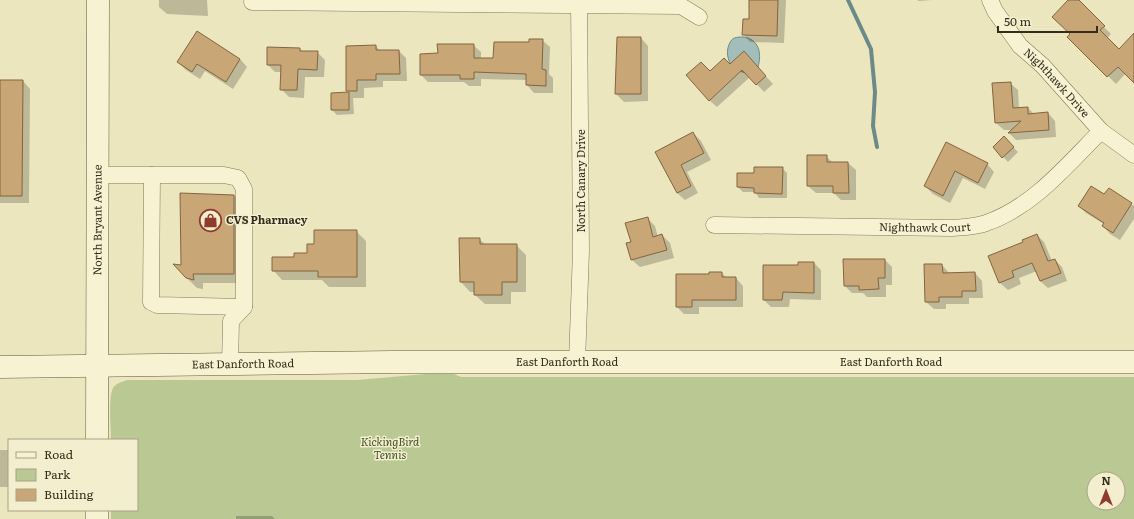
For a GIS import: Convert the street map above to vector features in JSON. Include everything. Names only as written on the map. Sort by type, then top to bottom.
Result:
[{"type":"street","name":"North Bryant Avenue","points":[[97,439],[98,0]]},
{"type":"street","name":"Nighthawk Drive","points":[[990,0],[995,11],[1020,46],[1043,66],[1101,131],[1134,155]]},
{"type":"street","points":[[252,2],[579,3],[680,6],[699,17]]},
{"type":"street","name":"North Canary Drive","points":[[577,362],[581,252],[579,3]]},
{"type":"street","name":"Nighthawk Court","points":[[714,224],[952,228],[985,224],[1012,212],[1046,186],[1101,131]]},
{"type":"street","points":[[97,174],[224,175],[238,178],[244,189],[244,307],[231,322],[230,365]]},
{"type":"street","points":[[152,174],[151,302],[157,305],[244,307]]},
{"type":"street","name":"East Danforth Road","points":[[0,367],[392,362],[1134,362]]},
{"type":"green space","name":"KickingBird Tennis","points":[[426,374],[454,374],[461,377],[1134,377],[1134,519],[111,519],[111,511],[138,511],[138,439],[111,439],[111,393],[114,386],[127,380],[357,380]]},
{"type":"water","points":[[743,37],[748,38],[756,44],[760,57],[758,67],[746,73],[738,71],[734,68],[728,59],[727,51],[729,44],[733,39]]},
{"type":"building","points":[[749,0],[778,0],[777,36],[742,35],[743,19],[749,19]]},
{"type":"building","points":[[1068,0],[1079,0],[1105,26],[1100,30],[1119,49],[1134,33],[1134,83],[1118,67],[1107,77],[1067,37],[1070,34],[1052,17]]},
{"type":"building","points":[[197,31],[240,59],[226,82],[197,64],[192,72],[177,62]]},
{"type":"building","points":[[617,37],[641,37],[641,94],[615,94]]},
{"type":"building","points":[[529,39],[543,39],[542,69],[546,70],[546,86],[526,85],[526,74],[474,72],[474,79],[460,79],[460,75],[420,75],[420,54],[438,53],[437,44],[474,44],[474,58],[493,58],[494,42],[529,42]]},
{"type":"building","points":[[376,45],[376,50],[399,50],[400,74],[376,74],[376,80],[357,80],[357,91],[346,91],[346,46]]},
{"type":"building","points":[[267,47],[300,48],[300,51],[318,51],[317,70],[298,69],[297,90],[280,90],[281,65],[267,65]]},
{"type":"building","points":[[744,51],[766,76],[756,85],[742,70],[709,101],[686,75],[701,62],[710,71],[724,58],[730,64]]},
{"type":"building","points":[[0,80],[23,80],[22,196],[0,196]]},
{"type":"building","points":[[1011,82],[1013,108],[1028,107],[1028,114],[1048,112],[1049,130],[1008,133],[1021,121],[995,123],[992,83]]},
{"type":"building","points":[[349,92],[349,110],[331,110],[331,93]]},
{"type":"building","points":[[693,132],[704,153],[681,165],[691,186],[677,193],[655,152]]},
{"type":"building","points":[[1004,136],[1014,147],[1002,158],[993,147]]},
{"type":"building","points":[[946,142],[988,163],[978,183],[955,171],[943,196],[924,186]]},
{"type":"building","points":[[807,155],[827,155],[827,162],[848,162],[849,193],[833,193],[833,186],[807,186]]},
{"type":"building","points":[[754,167],[783,167],[782,194],[754,193],[754,188],[737,187],[737,173],[754,173]]},
{"type":"building","points":[[1091,186],[1104,194],[1109,188],[1132,203],[1113,233],[1102,226],[1104,223],[1078,206]]},
{"type":"building","name":"CVS Pharmacy","points":[[180,193],[234,195],[234,274],[193,274],[194,280],[186,278],[173,264],[181,265]]},
{"type":"building","points":[[648,217],[653,237],[662,234],[667,250],[631,260],[626,243],[631,242],[625,223]]},
{"type":"building","points":[[314,230],[357,230],[357,277],[318,277],[318,271],[272,271],[272,257],[294,257],[294,253],[307,253],[307,244],[314,244]]},
{"type":"building","points":[[1037,234],[1048,261],[1055,259],[1061,273],[1040,281],[1032,263],[1012,271],[1014,277],[999,283],[988,256],[1023,242],[1022,240]]},
{"type":"building","points":[[459,238],[480,238],[480,244],[517,244],[517,282],[502,282],[502,295],[474,295],[474,282],[460,282]]},
{"type":"building","points":[[843,259],[885,259],[885,278],[878,278],[879,289],[859,290],[859,286],[844,286]]},
{"type":"building","points":[[798,262],[814,262],[814,293],[783,292],[782,300],[763,300],[763,265],[798,265]]},
{"type":"building","points":[[924,264],[942,264],[943,273],[975,272],[976,291],[962,291],[962,297],[939,297],[939,302],[925,302]]},
{"type":"building","points":[[709,272],[722,272],[722,277],[736,277],[736,300],[692,300],[692,307],[676,307],[676,274],[709,274]]},
{"type":"waterway","points":[[848,0],[871,49],[875,92],[873,126],[877,147]]},
{"type":"place","name":"CVS Pharmacy","points":[[210,220]]}]
